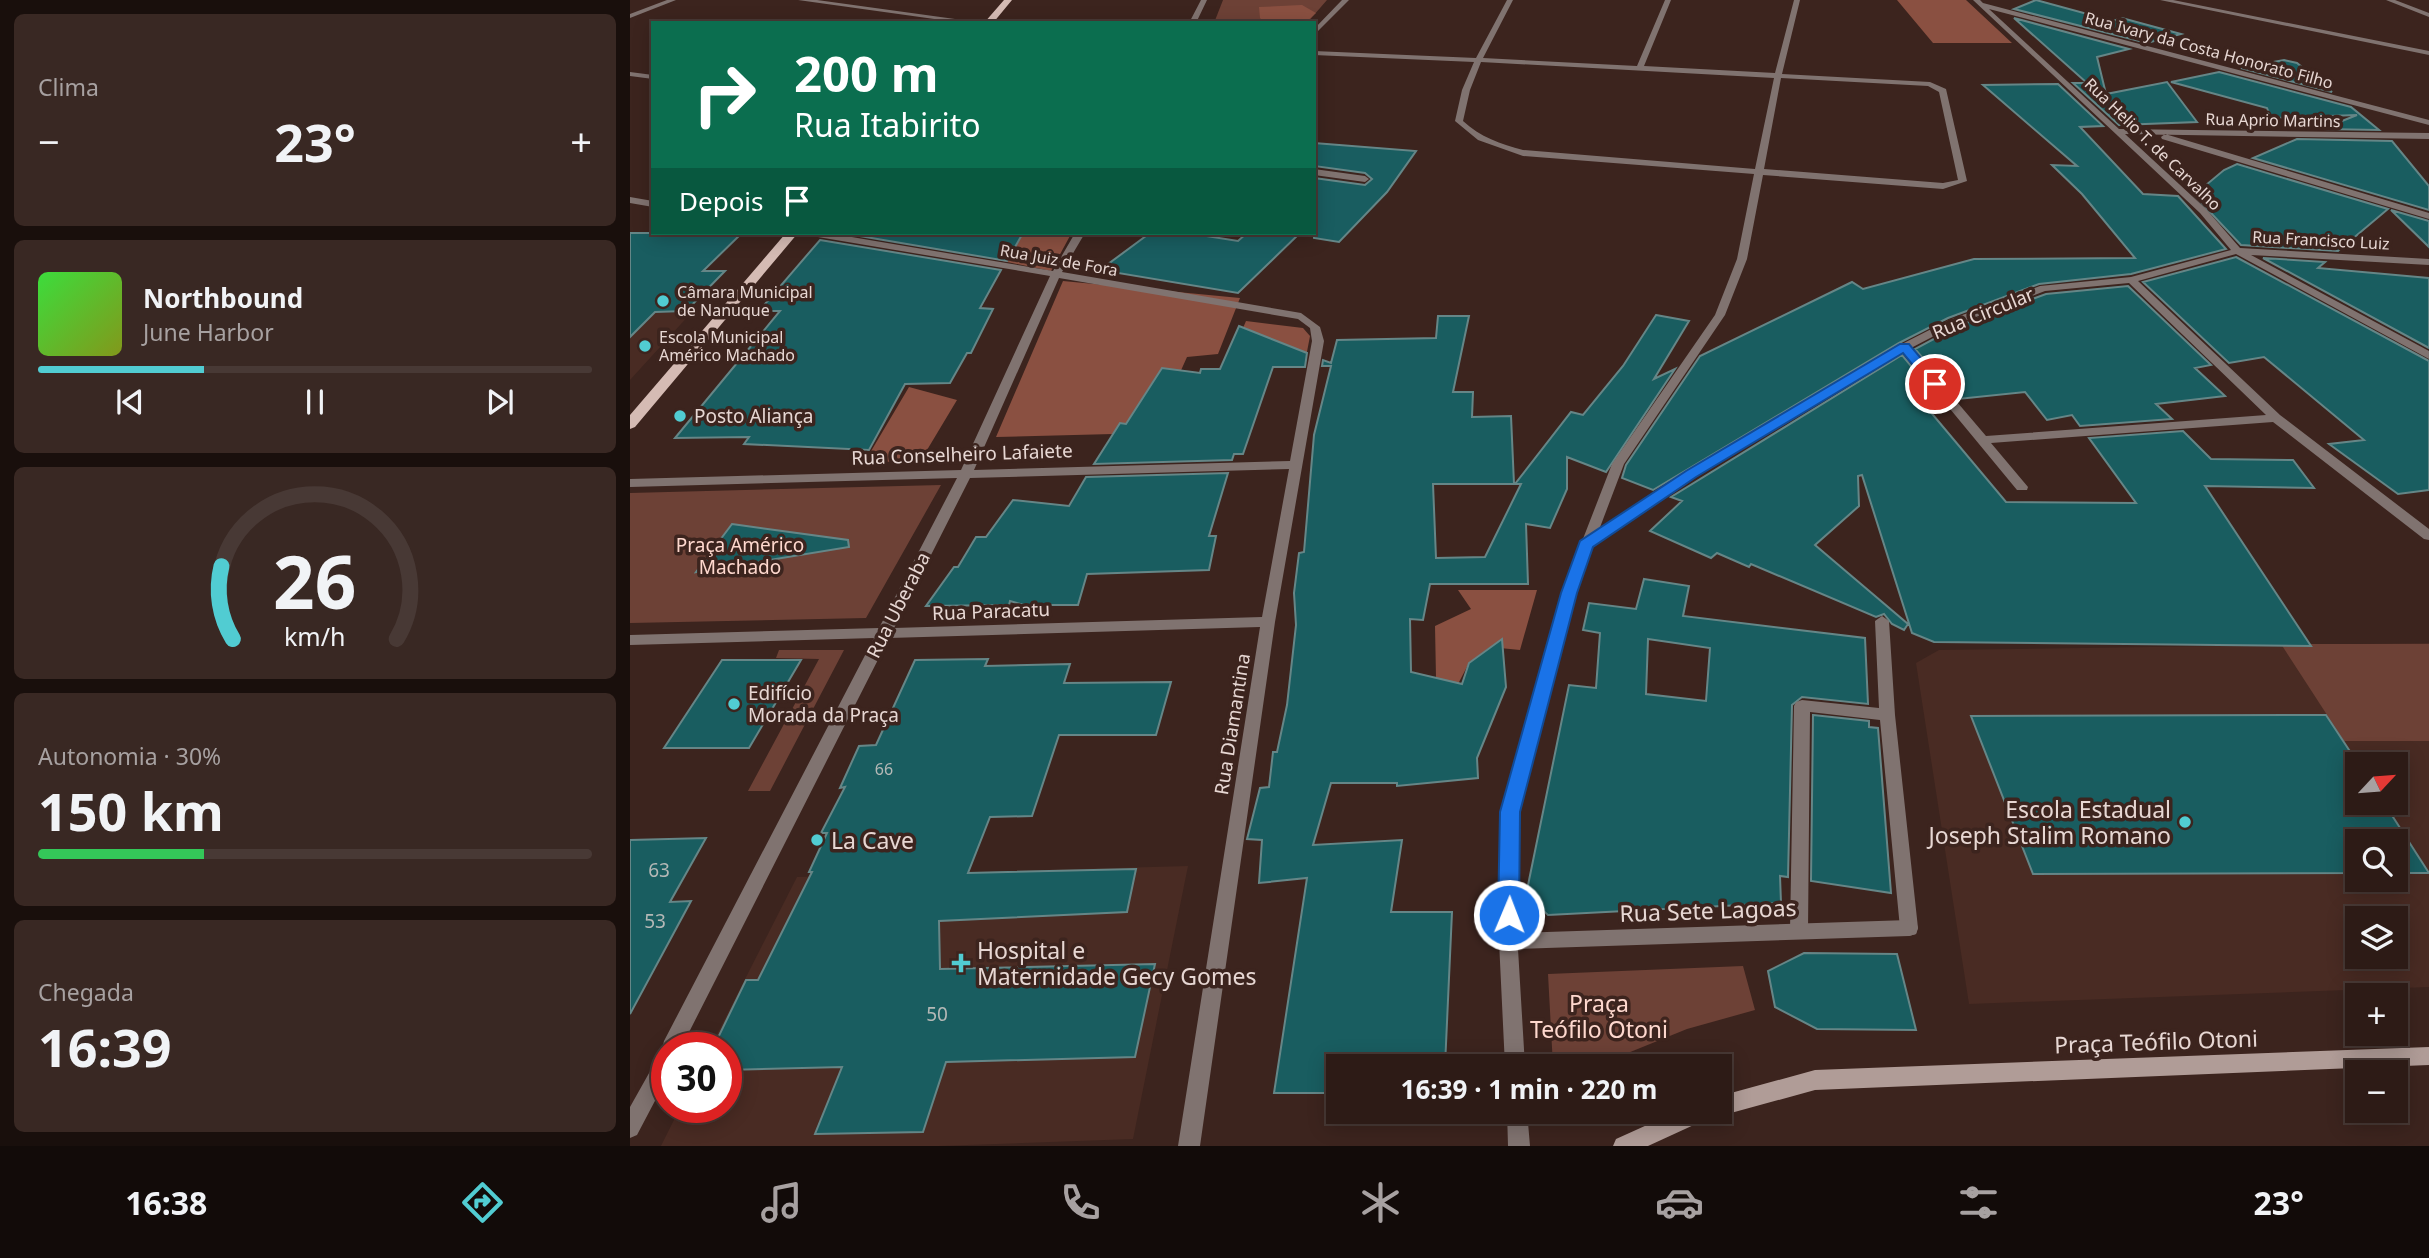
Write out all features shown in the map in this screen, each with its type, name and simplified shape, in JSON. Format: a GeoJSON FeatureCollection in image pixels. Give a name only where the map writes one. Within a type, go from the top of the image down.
{"type":"FeatureCollection","features":[{"type":"Feature","properties":{"kind":"main road"},"geometry":{"type":"LineString","coordinates":[[990,21],[1008,0]]}},
{"type":"Feature","properties":{"kind":"main road"},"geometry":{"type":"LineString","coordinates":[[630,424],[790,235]]}},
{"type":"Feature","properties":{"kind":"main road","name":"Praça Teófilo Otoni"},"geometry":{"type":"LineString","coordinates":[[1732,1103],[1815,1080],[2429,1056]]}},
{"type":"Feature","properties":{"kind":"main road"},"geometry":{"type":"LineString","coordinates":[[1624,1146],[1673,1124]]}},
{"type":"Feature","properties":{"kind":"street"},"geometry":{"type":"LineString","coordinates":[[630,16],[673,0]]}},
{"type":"Feature","properties":{"kind":"street"},"geometry":{"type":"LineString","coordinates":[[801,0],[965,21]]}},
{"type":"Feature","properties":{"kind":"street"},"geometry":{"type":"LineString","coordinates":[[1193,21],[1205,0]]}},
{"type":"Feature","properties":{"kind":"street"},"geometry":{"type":"LineString","coordinates":[[1316,31],[1346,0]]}},
{"type":"Feature","properties":{"kind":"street"},"geometry":{"type":"LineString","coordinates":[[1316,53],[1481,60],[1924,83],[1937,86],[1943,91],[1963,181],[1943,186],[1523,153],[1496,146],[1472,135],[1459,121],[1461,101],[1481,60],[1510,0]]}},
{"type":"Feature","properties":{"kind":"street"},"geometry":{"type":"LineString","coordinates":[[1640,68],[1668,0]]}},
{"type":"Feature","properties":{"kind":"street"},"geometry":{"type":"LineString","coordinates":[[1514,1054],[1508,941],[1510,812],[1569,593],[1618,464],[1720,315],[1742,259],[1778,75],[1797,0]]}},
{"type":"Feature","properties":{"kind":"street"},"geometry":{"type":"LineString","coordinates":[[2163,0],[2429,53]]}},
{"type":"Feature","properties":{"kind":"street"},"geometry":{"type":"LineString","coordinates":[[2389,0],[2429,15]]}},
{"type":"Feature","properties":{"kind":"street","name":"Rua Ivary da Costa Honorato Filho"},"geometry":{"type":"LineString","coordinates":[[1979,2],[2429,123]]}},
{"type":"Feature","properties":{"kind":"street","name":"Rua Helio T. de Carvalho"},"geometry":{"type":"LineString","coordinates":[[1979,2],[2203,211],[2237,251],[2429,356]]}},
{"type":"Feature","properties":{"kind":"street"},"geometry":{"type":"LineString","coordinates":[[630,74],[651,78]]}},
{"type":"Feature","properties":{"kind":"street","name":"Rua Aprio Martins"},"geometry":{"type":"LineString","coordinates":[[2118,131],[2429,136]]}},
{"type":"Feature","properties":{"kind":"street"},"geometry":{"type":"LineString","coordinates":[[2148,131],[2429,216]]}},
{"type":"Feature","properties":{"kind":"street"},"geometry":{"type":"LineString","coordinates":[[1316,172],[1365,179]]}},
{"type":"Feature","properties":{"kind":"street"},"geometry":{"type":"LineString","coordinates":[[630,200],[651,204]]}},
{"type":"Feature","properties":{"kind":"street","name":"Rua Juiz de Fora"},"geometry":{"type":"LineString","coordinates":[[824,235],[1301,316]]}},
{"type":"Feature","properties":{"kind":"street","name":"Rua Uberaba"},"geometry":{"type":"LineString","coordinates":[[679,1032],[966,473],[1055,276],[1079,235]]}},
{"type":"Feature","properties":{"kind":"street","name":"Rua Francisco Luiz"},"geometry":{"type":"LineString","coordinates":[[2131,280],[2237,251],[2429,262]]}},
{"type":"Feature","properties":{"kind":"street"},"geometry":{"type":"LineString","coordinates":[[2131,280],[2276,418],[2429,536]]}},
{"type":"Feature","properties":{"kind":"street","name":"Rua Circular"},"geometry":{"type":"LineString","coordinates":[[1586,545],[1691,474],[1904,347],[1953,323],[2044,288],[2131,280]]}},
{"type":"Feature","properties":{"kind":"street","name":"Rua Diamantina"},"geometry":{"type":"LineString","coordinates":[[1189,1146],[1268,622],[1318,341],[1315,327],[1301,316]]}},
{"type":"Feature","properties":{"kind":"street"},"geometry":{"type":"LineString","coordinates":[[1904,347],[2022,488]]}},
{"type":"Feature","properties":{"kind":"street"},"geometry":{"type":"LineString","coordinates":[[1982,440],[2276,418]]}},
{"type":"Feature","properties":{"kind":"street","name":"Rua Conselheiro Lafaiete"},"geometry":{"type":"LineString","coordinates":[[630,483],[1296,465]]}},
{"type":"Feature","properties":{"kind":"street"},"geometry":{"type":"LineString","coordinates":[[1799,931],[1802,706],[1887,715],[1882,621]]}},
{"type":"Feature","properties":{"kind":"street","name":"Rua Paracatu"},"geometry":{"type":"LineString","coordinates":[[630,640],[1268,622]]}},
{"type":"Feature","properties":{"kind":"street","name":"Rua Sete Lagoas"},"geometry":{"type":"LineString","coordinates":[[1508,941],[1909,928],[1887,715]]}},
{"type":"Feature","properties":{"kind":"street"},"geometry":{"type":"LineString","coordinates":[[630,1128],[651,1088]]}},
{"type":"Feature","properties":{"kind":"street"},"geometry":{"type":"LineString","coordinates":[[1518,1124],[1519,1146]]}},
{"type":"Feature","properties":{"kind":"shaded area"},"geometry":{"type":"Polygon","coordinates":[[[1897,0],[1966,0],[2012,43],[1933,43],[1897,0]]]}},
{"type":"Feature","properties":{"kind":"shaded area"},"geometry":{"type":"Polygon","coordinates":[[[1302,5],[1316,13],[1307,21],[1263,21],[1259,7],[1302,5]]]}},
{"type":"Feature","properties":{"kind":"shaded area"},"geometry":{"type":"Polygon","coordinates":[[[952,235],[1070,235],[1051,271],[930,246],[952,235]]]}},
{"type":"Feature","properties":{"kind":"shaded area"},"geometry":{"type":"Polygon","coordinates":[[[1063,281],[1240,298],[1218,354],[1187,357],[1156,426],[1120,423],[1113,434],[996,437],[1063,281]]]}},
{"type":"Feature","properties":{"kind":"shaded area","name":"Escola Municipal Américo Machado"},"geometry":{"type":"Polygon","coordinates":[[[630,313],[691,313],[630,380],[630,313]]]}},
{"type":"Feature","properties":{"kind":"shaded area"},"geometry":{"type":"Polygon","coordinates":[[[1246,321],[1303,328],[1310,336],[1306,357],[1243,328],[1246,321]]]}},
{"type":"Feature","properties":{"kind":"shaded area"},"geometry":{"type":"Polygon","coordinates":[[[909,387],[957,400],[921,460],[864,463],[909,387]]]}},
{"type":"Feature","properties":{"kind":"shaded area"},"geometry":{"type":"Polygon","coordinates":[[[1458,590],[1537,590],[1520,650],[1490,647],[1469,663],[1458,684],[1436,678],[1435,626],[1471,609],[1458,590]]]}},
{"type":"Feature","properties":{"kind":"shaded area","name":"Escola Estadual Joseph Stalim Romano"},"geometry":{"type":"Polygon","coordinates":[[[2429,643],[2429,987],[2408,988],[2408,983],[2345,983],[2345,990],[1969,1004],[1916,663],[1939,650],[2429,643]]]}},
{"type":"Feature","properties":{"kind":"shaded area","name":"Hospital e Maternidade Gecy Gomes"},"geometry":{"type":"Polygon","coordinates":[[[1188,866],[1133,1139],[939,1146],[661,1146],[672,1123],[742,1123],[742,1032],[718,1032],[797,877],[1188,866]]]}},
{"type":"Feature","properties":{"kind":"green space"},"geometry":{"type":"Polygon","coordinates":[[[1223,0],[1327,0],[1309,21],[1215,21],[1223,0]]]}},
{"type":"Feature","properties":{"kind":"green space","name":"Praça Américo Machado"},"geometry":{"type":"Polygon","coordinates":[[[941,485],[866,618],[630,623],[630,493],[941,485]]]}},
{"type":"Feature","properties":{"kind":"green space"},"geometry":{"type":"Polygon","coordinates":[[[2281,644],[2429,644],[2429,741],[2344,741],[2281,644]]]}},
{"type":"Feature","properties":{"kind":"green space"},"geometry":{"type":"Polygon","coordinates":[[[779,650],[844,650],[770,791],[748,791],[819,659],[776,658],[779,650]]]}},
{"type":"Feature","properties":{"kind":"green space","name":"Praça Teófilo Otoni"},"geometry":{"type":"Polygon","coordinates":[[[1743,966],[1755,1010],[1687,1029],[1625,1054],[1552,1054],[1548,974],[1743,966]]]}},
{"type":"Feature","properties":{"kind":"building"},"geometry":{"type":"Polygon","coordinates":[[[2036,0],[2113,21],[2122,18],[2181,34],[2147,43],[2014,9],[2036,0]]]}},
{"type":"Feature","properties":{"kind":"building"},"geometry":{"type":"Polygon","coordinates":[[[2014,18],[2129,49],[2097,57],[2106,94],[2167,82],[2197,122],[2119,125],[2073,83],[2087,83],[2014,18]]]}},
{"type":"Feature","properties":{"kind":"building"},"geometry":{"type":"Polygon","coordinates":[[[2284,60],[2297,63],[2332,92],[2241,68],[2284,60]]]}},
{"type":"Feature","properties":{"kind":"building"},"geometry":{"type":"Polygon","coordinates":[[[2219,72],[2351,107],[2379,130],[2322,129],[2357,115],[2271,118],[2267,108],[2171,82],[2219,72]]]}},
{"type":"Feature","properties":{"kind":"building"},"geometry":{"type":"Polygon","coordinates":[[[2058,84],[2103,126],[2080,127],[2143,194],[2178,196],[2226,249],[2131,274],[2039,284],[1948,318],[1899,343],[1653,490],[1622,478],[1626,465],[1700,356],[1852,282],[1863,289],[1974,259],[2135,258],[2082,194],[2052,165],[2077,166],[1983,85],[2058,84]]]}},
{"type":"Feature","properties":{"kind":"building"},"geometry":{"type":"Polygon","coordinates":[[[2297,139],[2392,141],[2429,186],[2429,210],[2253,158],[2297,139]]]}},
{"type":"Feature","properties":{"kind":"building"},"geometry":{"type":"Polygon","coordinates":[[[1316,143],[1416,151],[1387,192],[1339,242],[1314,238],[1316,178],[1365,185],[1372,179],[1365,173],[1316,166],[1316,143]]]}},
{"type":"Feature","properties":{"kind":"building"},"geometry":{"type":"Polygon","coordinates":[[[2237,164],[2388,209],[2338,251],[2241,245],[2194,195],[2224,170],[2237,164]]]}},
{"type":"Feature","properties":{"kind":"building"},"geometry":{"type":"Polygon","coordinates":[[[2391,210],[2429,221],[2429,247],[2391,210]]]}},
{"type":"Feature","properties":{"kind":"building"},"geometry":{"type":"Polygon","coordinates":[[[630,233],[740,235],[703,271],[725,271],[686,311],[655,312],[630,337],[630,233]]]}},
{"type":"Feature","properties":{"kind":"building"},"geometry":{"type":"Polygon","coordinates":[[[854,235],[1022,235],[1007,261],[854,235]]]}},
{"type":"Feature","properties":{"kind":"building"},"geometry":{"type":"Polygon","coordinates":[[[1147,235],[1200,235],[1238,241],[1245,235],[1298,235],[1238,293],[1100,270],[1147,235]]]}},
{"type":"Feature","properties":{"kind":"building"},"geometry":{"type":"Polygon","coordinates":[[[820,240],[1001,270],[980,308],[993,309],[971,353],[967,353],[950,383],[905,384],[869,450],[744,444],[749,437],[675,438],[780,311],[759,311],[820,240]]]}},
{"type":"Feature","properties":{"kind":"building"},"geometry":{"type":"Polygon","coordinates":[[[2236,257],[2429,361],[2429,490],[2398,494],[2329,444],[2364,440],[2264,357],[2229,363],[2143,282],[2236,257]]]}},
{"type":"Feature","properties":{"kind":"building"},"geometry":{"type":"Polygon","coordinates":[[[2263,258],[2325,262],[2318,268],[2429,278],[2429,348],[2263,258]]]}},
{"type":"Feature","properties":{"kind":"building"},"geometry":{"type":"Polygon","coordinates":[[[2128,286],[2211,365],[2195,368],[2225,396],[2156,404],[2172,419],[2080,426],[2072,415],[2047,420],[2025,392],[1958,399],[1915,349],[1958,326],[2046,294],[2128,286]]]}},
{"type":"Feature","properties":{"kind":"building"},"geometry":{"type":"Polygon","coordinates":[[[1656,315],[1689,321],[1654,379],[1675,369],[1606,472],[1567,457],[1567,489],[1550,528],[1526,524],[1528,584],[1430,584],[1423,620],[1410,619],[1411,672],[1462,684],[1469,663],[1502,639],[1506,687],[1477,758],[1478,778],[1397,786],[1397,783],[1331,783],[1313,845],[1402,840],[1391,912],[1452,912],[1446,1054],[1326,1054],[1326,1093],[1274,1093],[1307,878],[1259,883],[1262,840],[1247,839],[1260,788],[1269,787],[1273,752],[1277,752],[1287,705],[1296,625],[1294,593],[1299,553],[1304,552],[1314,435],[1331,366],[1322,366],[1323,360],[1331,363],[1337,340],[1436,338],[1438,316],[1469,316],[1453,392],[1473,392],[1472,417],[1511,416],[1514,484],[1433,484],[1436,558],[1485,557],[1521,484],[1515,484],[1571,412],[1583,415],[1623,366],[1656,315]]]}},
{"type":"Feature","properties":{"kind":"building"},"geometry":{"type":"Polygon","coordinates":[[[1239,326],[1307,353],[1305,367],[1273,367],[1243,454],[1234,454],[1232,460],[1094,464],[1120,423],[1126,424],[1162,368],[1200,373],[1201,369],[1220,369],[1239,326]]]}},
{"type":"Feature","properties":{"kind":"building"},"geometry":{"type":"Polygon","coordinates":[[[1902,355],[1940,401],[1923,403],[2006,502],[2136,503],[2089,438],[2183,431],[2211,459],[2293,460],[2314,488],[2205,486],[2311,646],[1934,642],[1912,633],[1862,475],[1858,476],[1859,506],[1815,545],[1908,624],[1904,630],[1892,624],[1884,614],[1876,617],[1751,564],[1749,567],[1717,553],[1711,558],[1650,531],[1682,501],[1671,497],[1902,355]]]}},
{"type":"Feature","properties":{"kind":"building"},"geometry":{"type":"Polygon","coordinates":[[[1228,473],[1209,536],[1216,536],[1209,570],[1087,574],[1078,605],[1024,605],[1010,601],[1009,605],[926,606],[954,567],[958,567],[976,537],[986,537],[1013,500],[1069,506],[1086,477],[1228,473]]]}},
{"type":"Feature","properties":{"kind":"building"},"geometry":{"type":"Polygon","coordinates":[[[732,524],[848,540],[849,547],[696,572],[732,524]]]}},
{"type":"Feature","properties":{"kind":"building"},"geometry":{"type":"Polygon","coordinates":[[[1644,579],[1689,586],[1683,616],[1865,638],[1868,704],[1802,697],[1792,705],[1788,877],[1780,876],[1781,903],[1548,915],[1526,895],[1569,685],[1596,688],[1600,633],[1583,630],[1589,603],[1636,609],[1644,579]],[[1648,639],[1646,694],[1706,701],[1710,648],[1648,639]]]}},
{"type":"Feature","properties":{"kind":"building"},"geometry":{"type":"Polygon","coordinates":[[[988,659],[985,666],[1070,664],[1064,683],[1171,682],[1156,735],[1059,735],[1032,816],[990,817],[968,873],[1136,869],[1127,912],[939,921],[940,969],[1155,964],[1135,1057],[946,1062],[923,1132],[815,1134],[842,1067],[742,1070],[742,1032],[721,1032],[746,980],[758,980],[812,872],[809,872],[827,833],[821,833],[845,787],[840,788],[859,746],[876,745],[915,660],[988,659]]]}},
{"type":"Feature","properties":{"kind":"building","name":"Edifício Morada da Praça"},"geometry":{"type":"Polygon","coordinates":[[[722,660],[801,660],[749,748],[664,748],[722,660]]]}},
{"type":"Feature","properties":{"kind":"building"},"geometry":{"type":"Polygon","coordinates":[[[1813,715],[1869,721],[1869,727],[1878,728],[1891,893],[1811,881],[1813,715]]]}},
{"type":"Feature","properties":{"kind":"building"},"geometry":{"type":"Polygon","coordinates":[[[2326,715],[2350,752],[2345,752],[2345,816],[2392,816],[2401,829],[2345,829],[2345,873],[2033,874],[1971,716],[2326,715]]]}},
{"type":"Feature","properties":{"kind":"building"},"geometry":{"type":"Polygon","coordinates":[[[706,838],[670,902],[691,901],[630,1014],[630,840],[706,838]]]}},
{"type":"Feature","properties":{"kind":"building"},"geometry":{"type":"Polygon","coordinates":[[[2408,840],[2429,873],[2408,873],[2408,840]]]}},
{"type":"Feature","properties":{"kind":"building"},"geometry":{"type":"Polygon","coordinates":[[[1804,953],[1897,954],[1916,1030],[1817,1029],[1775,1007],[1768,971],[1804,953]]]}},
{"type":"Feature","properties":{"kind":"place","name":"Câmara Municipal de Nanuque"},"geometry":{"type":"Point","coordinates":[663,301]}},
{"type":"Feature","properties":{"kind":"place","name":"Escola Municipal Américo Machado"},"geometry":{"type":"Point","coordinates":[645,346]}},
{"type":"Feature","properties":{"kind":"place","name":"Posto Aliança"},"geometry":{"type":"Point","coordinates":[680,416]}},
{"type":"Feature","properties":{"kind":"place","name":"Edifício Morada da Praça"},"geometry":{"type":"Point","coordinates":[734,704]}},
{"type":"Feature","properties":{"kind":"place","name":"Escola Estadual Joseph Stalim Romano"},"geometry":{"type":"Point","coordinates":[2185,822]}},
{"type":"Feature","properties":{"kind":"place","name":"La Cave"},"geometry":{"type":"Point","coordinates":[817,840]}},
{"type":"Feature","properties":{"kind":"place","name":"Hospital e Maternidade Gecy Gomes"},"geometry":{"type":"Point","coordinates":[961,963]}},
{"type":"Feature","properties":{"kind":"route"},"geometry":{"type":"LineString","coordinates":[[1509,915],[1510,812],[1569,593],[1586,545],[1691,474],[1904,347],[1935,384]]}}]}
